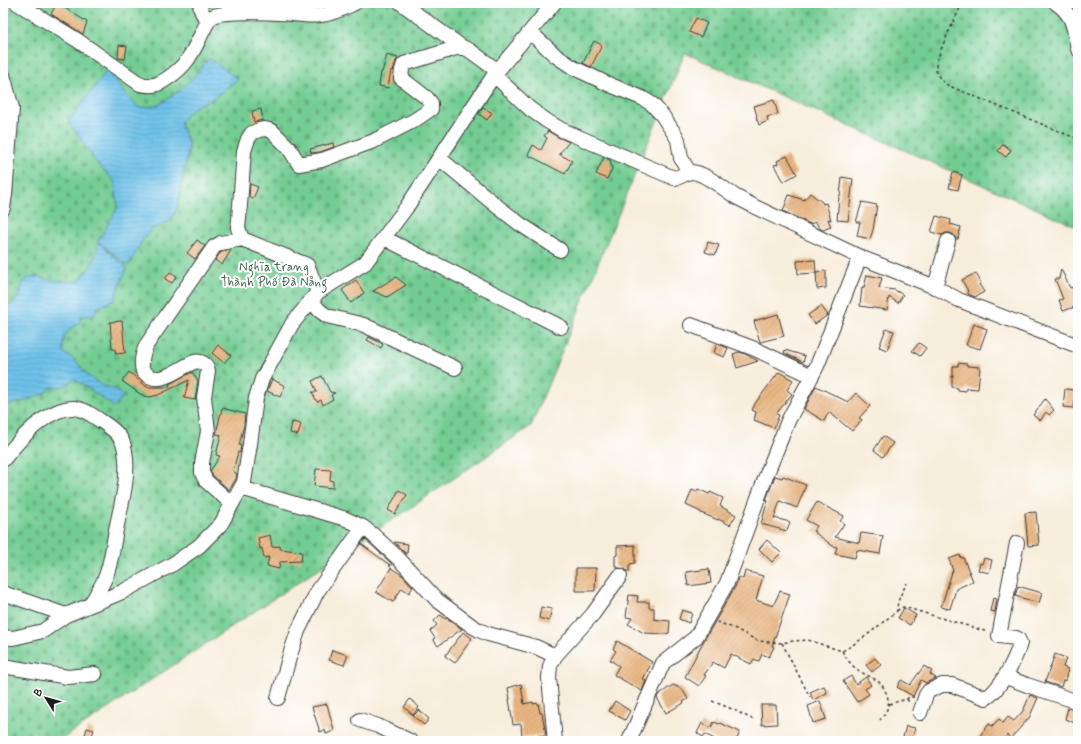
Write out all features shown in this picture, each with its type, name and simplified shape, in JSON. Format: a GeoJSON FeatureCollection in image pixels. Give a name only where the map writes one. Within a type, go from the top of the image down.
{"type":"FeatureCollection","features":[{"type":"Feature","properties":{"kind":"street"},"geometry":{"type":"LineString","coordinates":[[17,3],[77,40],[140,84],[150,86],[160,83],[175,73],[186,62],[212,16],[280,8],[321,16],[330,14],[355,3]]}},
{"type":"Feature","properties":{"kind":"street"},"geometry":{"type":"LineString","coordinates":[[200,3],[203,16],[209,20]]}},
{"type":"Feature","properties":{"kind":"street"},"geometry":{"type":"LineString","coordinates":[[401,3],[462,47],[469,50],[496,73],[530,109],[562,130],[674,178],[679,178],[689,172],[699,174],[755,207],[860,257],[935,287],[958,300],[1078,346]]}},
{"type":"Feature","properties":{"kind":"street"},"geometry":{"type":"LineString","coordinates":[[3,638],[13,638],[43,630],[66,615],[122,592],[173,564],[199,546],[221,524],[244,482],[256,398],[262,379],[292,324],[314,296],[365,263],[406,208],[496,73],[554,3]]}},
{"type":"Feature","properties":{"kind":"street"},"geometry":{"type":"LineString","coordinates":[[1056,3],[1068,12],[1072,20],[1078,49]]}},
{"type":"Feature","properties":{"kind":"street"},"geometry":{"type":"LineString","coordinates":[[530,32],[556,56],[574,68],[642,98],[652,104],[662,115],[676,136],[681,158],[689,172]]}},
{"type":"Feature","properties":{"kind":"street"},"geometry":{"type":"LineString","coordinates":[[242,239],[238,228],[244,151],[248,139],[252,133],[265,129],[272,131],[288,148],[300,164],[322,160],[374,141],[415,120],[431,109],[431,103],[427,98],[402,78],[404,64],[462,47]]}},
{"type":"Feature","properties":{"kind":"street"},"geometry":{"type":"LineString","coordinates":[[3,74],[12,108],[6,133],[4,199]]}},
{"type":"Feature","properties":{"kind":"street"},"geometry":{"type":"LineString","coordinates":[[439,158],[520,224],[560,250]]}},
{"type":"Feature","properties":{"kind":"street"},"geometry":{"type":"LineString","coordinates":[[384,238],[561,327]]}},
{"type":"Feature","properties":{"kind":"street"},"geometry":{"type":"LineString","coordinates":[[232,504],[206,481],[202,473],[202,463],[208,431],[204,397],[208,367],[204,363],[194,362],[171,374],[154,378],[150,377],[143,371],[142,360],[147,344],[214,246],[221,242],[242,239],[307,265],[314,296],[319,310],[327,316],[364,325],[455,368]]}},
{"type":"Feature","properties":{"kind":"street"},"geometry":{"type":"LineString","coordinates":[[935,287],[948,241]]}},
{"type":"Feature","properties":{"kind":"street"},"geometry":{"type":"LineString","coordinates":[[629,741],[663,662],[696,637],[727,583],[766,476],[788,421],[817,366],[860,257]]}},
{"type":"Feature","properties":{"kind":"street"},"geometry":{"type":"LineString","coordinates":[[691,325],[755,349],[812,376]]}},
{"type":"Feature","properties":{"kind":"street"},"geometry":{"type":"LineString","coordinates":[[3,460],[27,433],[46,417],[60,410],[74,408],[86,411],[115,431],[122,440],[127,464],[125,483],[112,551],[107,573],[90,605]]}},
{"type":"Feature","properties":{"kind":"street"},"geometry":{"type":"LineString","coordinates":[[241,488],[346,519],[363,527],[398,558],[437,600],[472,626],[488,634],[536,646],[555,656]]}},
{"type":"Feature","properties":{"kind":"street"},"geometry":{"type":"LineString","coordinates":[[278,698],[298,631],[317,592],[363,527]]}},
{"type":"Feature","properties":{"kind":"street"},"geometry":{"type":"LineString","coordinates":[[920,713],[926,695],[932,689],[942,685],[952,685],[986,698],[1006,677],[1020,643],[1016,638],[999,636],[1017,543]]}},
{"type":"Feature","properties":{"kind":"street"},"geometry":{"type":"LineString","coordinates":[[555,741],[549,678],[550,666],[555,656],[593,614],[620,576]]}},
{"type":"Feature","properties":{"kind":"street"},"geometry":{"type":"LineString","coordinates":[[3,593],[66,615]]}},
{"type":"Feature","properties":{"kind":"street"},"geometry":{"type":"LineString","coordinates":[[3,666],[68,677],[95,674]]}},
{"type":"Feature","properties":{"kind":"street"},"geometry":{"type":"LineString","coordinates":[[1006,677],[1078,702]]}},
{"type":"Feature","properties":{"kind":"street"},"geometry":{"type":"LineString","coordinates":[[360,720],[378,726],[410,741]]}},
{"type":"Feature","properties":{"kind":"path"},"geometry":{"type":"LineString","coordinates":[[962,3],[939,55],[936,69],[939,78],[947,85],[1078,139]]}},
{"type":"Feature","properties":{"kind":"path"},"geometry":{"type":"LineString","coordinates":[[897,611],[897,604],[907,582]]}},
{"type":"Feature","properties":{"kind":"path"},"geometry":{"type":"LineString","coordinates":[[842,651],[871,632],[900,608],[904,607],[999,636]]}},
{"type":"Feature","properties":{"kind":"path"},"geometry":{"type":"LineString","coordinates":[[706,619],[736,629],[758,641],[782,643],[808,640],[842,651],[853,666],[861,673],[880,683],[886,691],[889,704],[880,720]]}},
{"type":"Feature","properties":{"kind":"path"},"geometry":{"type":"LineString","coordinates":[[782,643],[810,697]]}},
{"type":"Feature","properties":{"kind":"path"},"geometry":{"type":"LineString","coordinates":[[889,704],[907,699],[909,697],[916,697]]}},
{"type":"Feature","properties":{"kind":"path"},"geometry":{"type":"LineString","coordinates":[[712,702],[732,709],[754,720]]}},
{"type":"Feature","properties":{"kind":"green space","name":"Nghĩa trang Thành Phố Đà Nẵng"},"geometry":{"type":"Polygon","coordinates":[[[3,3],[1078,3],[1078,224],[1075,226],[685,53],[531,426],[397,517],[59,741],[3,741],[3,3]]]}},
{"type":"Feature","properties":{"kind":"water"},"geometry":{"type":"Polygon","coordinates":[[[209,58],[238,79],[212,99],[193,108],[180,122],[189,146],[177,209],[170,221],[151,229],[128,266],[98,241],[118,207],[114,181],[96,162],[68,122],[107,70],[129,98],[140,108],[159,105],[180,90],[209,58]]]}},
{"type":"Feature","properties":{"kind":"water"},"geometry":{"type":"Polygon","coordinates":[[[98,242],[127,268],[115,300],[97,308],[94,316],[81,316],[80,322],[71,328],[66,334],[63,352],[76,361],[87,375],[103,386],[114,389],[123,396],[114,407],[74,379],[63,386],[50,387],[45,393],[3,408],[3,301],[12,305],[20,294],[22,284],[26,279],[35,276],[50,280],[79,281],[90,267],[97,253],[98,242]]]}},
{"type":"Feature","properties":{"kind":"building"},"geometry":{"type":"Polygon","coordinates":[[[57,3],[87,22],[83,34],[51,14],[57,3]]]}},
{"type":"Feature","properties":{"kind":"building"},"geometry":{"type":"Polygon","coordinates":[[[696,18],[707,23],[701,37],[689,32],[696,18]]]}},
{"type":"Feature","properties":{"kind":"building"},"geometry":{"type":"Polygon","coordinates":[[[594,41],[602,45],[591,67],[583,63],[594,41]]]}},
{"type":"Feature","properties":{"kind":"building"},"geometry":{"type":"Polygon","coordinates":[[[119,45],[127,46],[125,59],[118,58],[119,45]]]}},
{"type":"Feature","properties":{"kind":"building"},"geometry":{"type":"Polygon","coordinates":[[[387,55],[398,58],[393,71],[391,70],[388,88],[379,86],[381,72],[387,55]]]}},
{"type":"Feature","properties":{"kind":"building"},"geometry":{"type":"Polygon","coordinates":[[[774,100],[778,114],[767,117],[768,121],[759,125],[754,106],[774,100]]]}},
{"type":"Feature","properties":{"kind":"building"},"geometry":{"type":"Polygon","coordinates":[[[483,107],[492,113],[487,120],[479,114],[483,107]]]}},
{"type":"Feature","properties":{"kind":"building"},"geometry":{"type":"Polygon","coordinates":[[[261,109],[263,120],[254,122],[252,111],[261,109]]]}},
{"type":"Feature","properties":{"kind":"building"},"geometry":{"type":"Polygon","coordinates":[[[548,131],[569,142],[559,154],[572,161],[565,174],[528,155],[533,145],[541,150],[547,138],[544,136],[548,131]]]}},
{"type":"Feature","properties":{"kind":"building"},"geometry":{"type":"Polygon","coordinates":[[[333,143],[334,147],[320,152],[311,153],[310,149],[333,143]]]}},
{"type":"Feature","properties":{"kind":"building"},"geometry":{"type":"Polygon","coordinates":[[[1003,144],[1011,150],[1006,157],[998,151],[1003,144]]]}},
{"type":"Feature","properties":{"kind":"building"},"geometry":{"type":"Polygon","coordinates":[[[787,156],[797,174],[783,182],[774,165],[778,164],[777,161],[787,156]]]}},
{"type":"Feature","properties":{"kind":"building"},"geometry":{"type":"Polygon","coordinates":[[[604,157],[610,160],[612,169],[607,179],[596,174],[604,157]]]}},
{"type":"Feature","properties":{"kind":"building"},"geometry":{"type":"Polygon","coordinates":[[[953,172],[962,175],[958,190],[949,188],[953,172]]]}},
{"type":"Feature","properties":{"kind":"building"},"geometry":{"type":"Polygon","coordinates":[[[842,177],[853,179],[848,221],[837,220],[842,177]]]}},
{"type":"Feature","properties":{"kind":"building"},"geometry":{"type":"Polygon","coordinates":[[[250,184],[258,187],[253,199],[249,197],[250,184]]]}},
{"type":"Feature","properties":{"kind":"building"},"geometry":{"type":"Polygon","coordinates":[[[810,193],[823,204],[826,203],[831,220],[828,219],[831,227],[823,230],[819,228],[816,222],[810,224],[783,211],[789,195],[804,200],[810,193]]]}},
{"type":"Feature","properties":{"kind":"building"},"geometry":{"type":"Polygon","coordinates":[[[862,202],[877,205],[870,239],[857,236],[860,222],[856,222],[862,202]]]}},
{"type":"Feature","properties":{"kind":"building"},"geometry":{"type":"Polygon","coordinates":[[[936,216],[951,220],[950,224],[961,227],[958,239],[950,233],[942,235],[931,232],[936,216]]]}},
{"type":"Feature","properties":{"kind":"building"},"geometry":{"type":"Polygon","coordinates":[[[197,240],[205,246],[195,259],[187,253],[197,240]]]}},
{"type":"Feature","properties":{"kind":"building"},"geometry":{"type":"Polygon","coordinates":[[[708,242],[719,245],[715,255],[705,252],[708,242]]]}},
{"type":"Feature","properties":{"kind":"building"},"geometry":{"type":"Polygon","coordinates":[[[231,250],[222,265],[215,260],[220,253],[231,250]]]}},
{"type":"Feature","properties":{"kind":"building"},"geometry":{"type":"Polygon","coordinates":[[[815,260],[816,273],[798,274],[797,261],[815,260]]]}},
{"type":"Feature","properties":{"kind":"building"},"geometry":{"type":"Polygon","coordinates":[[[1061,269],[1070,288],[1072,287],[1073,289],[1078,287],[1078,306],[1063,311],[1059,300],[1063,299],[1055,279],[1059,279],[1061,269]]]}},
{"type":"Feature","properties":{"kind":"building"},"geometry":{"type":"Polygon","coordinates":[[[826,271],[826,288],[817,289],[816,272],[826,271]]]}},
{"type":"Feature","properties":{"kind":"building"},"geometry":{"type":"Polygon","coordinates":[[[170,272],[177,276],[172,283],[165,279],[170,272]]]}},
{"type":"Feature","properties":{"kind":"building"},"geometry":{"type":"Polygon","coordinates":[[[976,273],[981,283],[979,284],[984,292],[975,297],[968,294],[962,280],[976,273]]]}},
{"type":"Feature","properties":{"kind":"building"},"geometry":{"type":"Polygon","coordinates":[[[867,275],[882,278],[879,288],[895,290],[903,295],[898,303],[889,297],[887,310],[860,306],[862,287],[864,287],[867,275]]]}},
{"type":"Feature","properties":{"kind":"building"},"geometry":{"type":"Polygon","coordinates":[[[396,277],[406,285],[387,297],[373,291],[396,277]]]}},
{"type":"Feature","properties":{"kind":"building"},"geometry":{"type":"Polygon","coordinates":[[[356,280],[364,293],[351,303],[342,290],[356,280]]]}},
{"type":"Feature","properties":{"kind":"building"},"geometry":{"type":"Polygon","coordinates":[[[821,306],[828,315],[815,324],[808,315],[821,306]]]}},
{"type":"Feature","properties":{"kind":"building"},"geometry":{"type":"Polygon","coordinates":[[[778,314],[784,336],[760,342],[754,321],[778,314]]]}},
{"type":"Feature","properties":{"kind":"building"},"geometry":{"type":"Polygon","coordinates":[[[122,321],[125,353],[116,354],[115,349],[112,349],[110,322],[122,321]]]}},
{"type":"Feature","properties":{"kind":"building"},"geometry":{"type":"Polygon","coordinates":[[[974,324],[987,329],[980,349],[966,345],[974,324]]]}},
{"type":"Feature","properties":{"kind":"building"},"geometry":{"type":"Polygon","coordinates":[[[886,329],[894,331],[887,350],[879,347],[886,329]]]}},
{"type":"Feature","properties":{"kind":"building"},"geometry":{"type":"Polygon","coordinates":[[[369,337],[383,344],[381,348],[367,340],[369,337]]]}},
{"type":"Feature","properties":{"kind":"building"},"geometry":{"type":"Polygon","coordinates":[[[919,343],[926,348],[920,356],[912,351],[919,343]]]}},
{"type":"Feature","properties":{"kind":"building"},"geometry":{"type":"Polygon","coordinates":[[[717,344],[728,348],[724,357],[714,353],[717,344]]]}},
{"type":"Feature","properties":{"kind":"building"},"geometry":{"type":"Polygon","coordinates":[[[218,345],[231,355],[224,363],[212,353],[218,345]]]}},
{"type":"Feature","properties":{"kind":"building"},"geometry":{"type":"Polygon","coordinates":[[[785,350],[805,356],[803,362],[784,353],[785,350]]]}},
{"type":"Feature","properties":{"kind":"building"},"geometry":{"type":"Polygon","coordinates":[[[739,352],[758,361],[737,368],[733,354],[739,352]]]}},
{"type":"Feature","properties":{"kind":"building"},"geometry":{"type":"Polygon","coordinates":[[[958,363],[967,364],[967,366],[980,367],[978,389],[966,388],[966,391],[958,390],[958,388],[952,387],[953,366],[958,366],[958,363]]]}},
{"type":"Feature","properties":{"kind":"building"},"geometry":{"type":"Polygon","coordinates":[[[129,372],[147,387],[170,387],[169,384],[192,372],[198,381],[195,400],[184,398],[189,380],[158,395],[150,397],[144,396],[122,381],[129,372]]]}},
{"type":"Feature","properties":{"kind":"building"},"geometry":{"type":"Polygon","coordinates":[[[779,372],[793,380],[787,390],[792,394],[776,414],[779,415],[774,428],[754,420],[756,412],[752,410],[756,402],[779,372]]]}},
{"type":"Feature","properties":{"kind":"building"},"geometry":{"type":"Polygon","coordinates":[[[322,376],[330,392],[335,393],[331,395],[333,399],[323,405],[321,400],[317,402],[312,392],[317,392],[312,381],[322,376]]]}},
{"type":"Feature","properties":{"kind":"building"},"geometry":{"type":"Polygon","coordinates":[[[272,379],[285,386],[280,397],[267,391],[272,379]]]}},
{"type":"Feature","properties":{"kind":"building"},"geometry":{"type":"Polygon","coordinates":[[[816,386],[848,402],[856,393],[870,406],[859,418],[862,420],[852,431],[829,412],[824,421],[804,409],[816,386]]]}},
{"type":"Feature","properties":{"kind":"building"},"geometry":{"type":"Polygon","coordinates":[[[1065,389],[1077,390],[1074,408],[1063,407],[1065,389]]]}},
{"type":"Feature","properties":{"kind":"building"},"geometry":{"type":"Polygon","coordinates":[[[1045,399],[1054,410],[1049,415],[1046,412],[1040,421],[1033,415],[1045,399]]]}},
{"type":"Feature","properties":{"kind":"building"},"geometry":{"type":"Polygon","coordinates":[[[222,408],[245,414],[239,445],[241,445],[240,453],[238,452],[233,471],[237,474],[236,479],[229,490],[213,476],[210,471],[220,456],[216,455],[221,435],[216,434],[222,408]]]}},
{"type":"Feature","properties":{"kind":"building"},"geometry":{"type":"Polygon","coordinates":[[[292,422],[301,424],[298,435],[290,433],[292,422]]]}},
{"type":"Feature","properties":{"kind":"building"},"geometry":{"type":"Polygon","coordinates":[[[883,436],[893,443],[883,457],[874,450],[883,436]]]}},
{"type":"Feature","properties":{"kind":"building"},"geometry":{"type":"Polygon","coordinates":[[[316,469],[331,470],[330,480],[333,481],[333,488],[314,486],[316,469]]]}},
{"type":"Feature","properties":{"kind":"building"},"geometry":{"type":"Polygon","coordinates":[[[775,476],[782,478],[783,476],[806,485],[797,508],[780,501],[774,518],[790,522],[787,531],[761,524],[768,500],[766,500],[775,476]]]}},
{"type":"Feature","properties":{"kind":"building"},"geometry":{"type":"Polygon","coordinates":[[[698,489],[709,494],[710,492],[723,498],[720,506],[736,515],[730,525],[686,505],[692,490],[697,492],[698,489]]]}},
{"type":"Feature","properties":{"kind":"building"},"geometry":{"type":"Polygon","coordinates":[[[399,490],[407,495],[395,514],[388,510],[399,490]]]}},
{"type":"Feature","properties":{"kind":"building"},"geometry":{"type":"Polygon","coordinates":[[[817,502],[844,516],[840,521],[844,524],[835,537],[859,543],[861,533],[883,536],[880,554],[857,550],[855,558],[835,554],[837,547],[833,546],[814,532],[816,532],[813,531],[817,526],[806,520],[817,502]]]}},
{"type":"Feature","properties":{"kind":"building"},"geometry":{"type":"Polygon","coordinates":[[[1036,512],[1039,545],[1028,546],[1025,513],[1036,512]]]}},
{"type":"Feature","properties":{"kind":"building"},"geometry":{"type":"Polygon","coordinates":[[[270,535],[272,547],[280,546],[280,549],[302,552],[301,561],[280,562],[279,569],[267,566],[269,557],[264,558],[262,548],[260,549],[258,538],[270,535]]]}},
{"type":"Feature","properties":{"kind":"building"},"geometry":{"type":"Polygon","coordinates":[[[365,539],[392,564],[390,567],[390,565],[361,544],[365,539]]]}},
{"type":"Feature","properties":{"kind":"building"},"geometry":{"type":"Polygon","coordinates":[[[767,540],[781,553],[772,562],[759,549],[767,540]]]}},
{"type":"Feature","properties":{"kind":"building"},"geometry":{"type":"Polygon","coordinates":[[[394,542],[408,544],[407,553],[405,553],[394,542]]]}},
{"type":"Feature","properties":{"kind":"building"},"geometry":{"type":"Polygon","coordinates":[[[635,545],[635,563],[629,565],[629,573],[625,569],[617,568],[617,566],[615,566],[615,556],[617,555],[617,546],[635,545]]]}},
{"type":"Feature","properties":{"kind":"building"},"geometry":{"type":"Polygon","coordinates":[[[960,555],[961,558],[963,557],[973,581],[956,589],[950,609],[941,607],[953,571],[949,559],[960,555]]]}},
{"type":"Feature","properties":{"kind":"building"},"geometry":{"type":"Polygon","coordinates":[[[984,558],[992,560],[989,573],[978,570],[980,563],[982,564],[984,558]]]}},
{"type":"Feature","properties":{"kind":"building"},"geometry":{"type":"Polygon","coordinates":[[[391,568],[402,575],[413,587],[409,593],[402,588],[393,602],[376,592],[391,568]]]}},
{"type":"Feature","properties":{"kind":"building"},"geometry":{"type":"Polygon","coordinates":[[[576,568],[596,568],[595,591],[576,591],[576,568]]]}},
{"type":"Feature","properties":{"kind":"building"},"geometry":{"type":"Polygon","coordinates":[[[709,569],[711,583],[688,586],[686,572],[709,569]]]}},
{"type":"Feature","properties":{"kind":"building"},"geometry":{"type":"Polygon","coordinates":[[[745,571],[763,576],[756,600],[773,606],[780,591],[790,594],[772,646],[774,647],[769,657],[762,654],[759,661],[754,659],[751,664],[731,654],[724,668],[713,662],[704,675],[706,676],[699,686],[685,677],[735,587],[739,577],[743,579],[745,571]]]}},
{"type":"Feature","properties":{"kind":"building"},"geometry":{"type":"Polygon","coordinates":[[[1018,586],[1042,593],[1039,603],[1015,596],[1018,586]]]}},
{"type":"Feature","properties":{"kind":"building"},"geometry":{"type":"Polygon","coordinates":[[[629,595],[638,596],[637,602],[649,602],[649,608],[654,608],[654,619],[670,621],[669,633],[644,633],[628,624],[632,618],[626,617],[629,595]]]}},
{"type":"Feature","properties":{"kind":"building"},"geometry":{"type":"Polygon","coordinates":[[[993,598],[997,599],[995,612],[990,611],[993,598]]]}},
{"type":"Feature","properties":{"kind":"building"},"geometry":{"type":"Polygon","coordinates":[[[541,607],[552,609],[549,621],[539,618],[541,607]]]}},
{"type":"Feature","properties":{"kind":"building"},"geometry":{"type":"Polygon","coordinates":[[[904,608],[916,615],[910,625],[898,618],[904,608]]]}},
{"type":"Feature","properties":{"kind":"building"},"geometry":{"type":"Polygon","coordinates":[[[682,610],[692,613],[689,623],[679,619],[682,610]]]}},
{"type":"Feature","properties":{"kind":"building"},"geometry":{"type":"Polygon","coordinates":[[[440,615],[446,619],[447,618],[462,629],[438,646],[430,631],[437,625],[434,621],[440,615]]]}},
{"type":"Feature","properties":{"kind":"building"},"geometry":{"type":"Polygon","coordinates":[[[463,632],[472,638],[455,663],[445,656],[463,632]]]}},
{"type":"Feature","properties":{"kind":"building"},"geometry":{"type":"Polygon","coordinates":[[[617,641],[652,662],[643,679],[646,681],[642,691],[614,675],[619,666],[610,660],[616,651],[613,649],[617,641]]]}},
{"type":"Feature","properties":{"kind":"building"},"geometry":{"type":"Polygon","coordinates":[[[332,650],[348,655],[344,665],[329,660],[332,650]]]}},
{"type":"Feature","properties":{"kind":"building"},"geometry":{"type":"Polygon","coordinates":[[[1055,654],[1066,658],[1063,667],[1068,669],[1065,681],[1063,680],[1061,687],[1045,682],[1055,654]]]}},
{"type":"Feature","properties":{"kind":"building"},"geometry":{"type":"Polygon","coordinates":[[[875,658],[881,665],[872,672],[866,665],[875,658]]]}},
{"type":"Feature","properties":{"kind":"building"},"geometry":{"type":"Polygon","coordinates":[[[924,666],[932,671],[930,674],[936,678],[926,683],[921,680],[913,696],[897,687],[901,680],[910,685],[924,666]]]}},
{"type":"Feature","properties":{"kind":"building"},"geometry":{"type":"Polygon","coordinates":[[[851,676],[856,684],[866,677],[871,685],[865,689],[869,694],[857,702],[843,681],[851,676]]]}},
{"type":"Feature","properties":{"kind":"building"},"geometry":{"type":"Polygon","coordinates":[[[521,684],[524,704],[533,702],[533,704],[538,703],[540,713],[542,713],[546,735],[522,737],[521,724],[513,725],[508,688],[521,684]]]}},
{"type":"Feature","properties":{"kind":"building"},"geometry":{"type":"Polygon","coordinates":[[[673,685],[682,689],[688,699],[683,702],[684,703],[666,713],[657,698],[658,695],[673,685]]]}},
{"type":"Feature","properties":{"kind":"building"},"geometry":{"type":"Polygon","coordinates":[[[824,686],[827,693],[813,700],[810,692],[824,686]]]}},
{"type":"Feature","properties":{"kind":"building"},"geometry":{"type":"Polygon","coordinates":[[[1030,695],[1038,698],[1029,718],[1010,739],[1007,735],[1002,741],[976,741],[989,724],[992,726],[999,719],[1003,723],[1008,717],[1014,721],[1023,711],[1030,695]]]}},
{"type":"Feature","properties":{"kind":"building"},"geometry":{"type":"Polygon","coordinates":[[[410,699],[419,707],[413,715],[404,707],[410,699]]]}},
{"type":"Feature","properties":{"kind":"building"},"geometry":{"type":"Polygon","coordinates":[[[615,701],[630,711],[625,720],[609,711],[615,701]]]}},
{"type":"Feature","properties":{"kind":"building"},"geometry":{"type":"Polygon","coordinates":[[[820,701],[826,719],[813,723],[808,706],[820,701]]]}},
{"type":"Feature","properties":{"kind":"building"},"geometry":{"type":"Polygon","coordinates":[[[327,704],[334,731],[326,734],[325,730],[320,732],[312,707],[327,704]]]}},
{"type":"Feature","properties":{"kind":"building"},"geometry":{"type":"Polygon","coordinates":[[[761,705],[776,705],[777,724],[762,725],[761,705]]]}},
{"type":"Feature","properties":{"kind":"building"},"geometry":{"type":"Polygon","coordinates":[[[1068,708],[1078,710],[1075,723],[1065,719],[1068,708]]]}},
{"type":"Feature","properties":{"kind":"building"},"geometry":{"type":"Polygon","coordinates":[[[419,710],[429,719],[424,725],[413,716],[419,710]]]}},
{"type":"Feature","properties":{"kind":"building"},"geometry":{"type":"Polygon","coordinates":[[[714,722],[720,723],[740,732],[736,741],[718,741],[705,734],[703,737],[697,733],[702,723],[711,728],[714,722]]]}},
{"type":"Feature","properties":{"kind":"building"},"geometry":{"type":"Polygon","coordinates":[[[906,726],[915,728],[912,741],[902,741],[906,726]]]}},
{"type":"Feature","properties":{"kind":"building"},"geometry":{"type":"Polygon","coordinates":[[[87,728],[94,730],[90,741],[83,741],[87,728]]]}}]}
